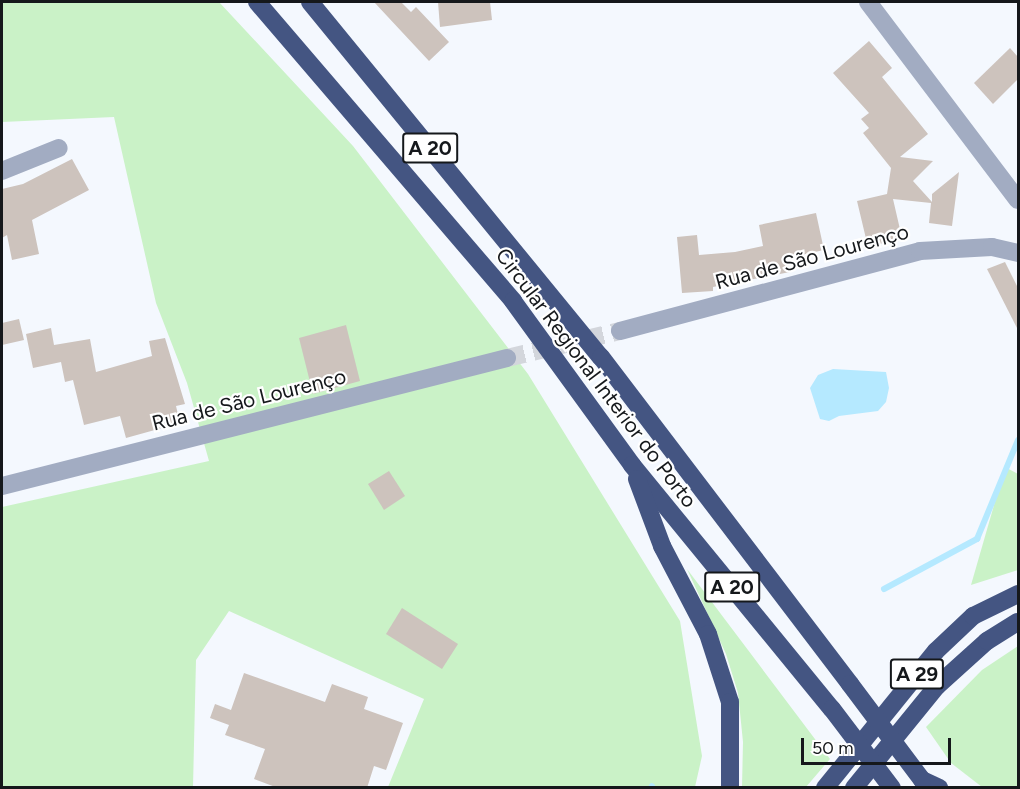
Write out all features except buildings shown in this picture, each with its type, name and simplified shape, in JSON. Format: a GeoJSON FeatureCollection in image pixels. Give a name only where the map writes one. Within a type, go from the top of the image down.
{"type":"FeatureCollection","features":[{"type":"Feature","properties":{"kind":"highway","name":"Circular Regional Interior do Porto"},"geometry":{"type":"LineString","coordinates":[[257,2],[513,301],[632,465],[832,709],[892,788]]}},
{"type":"Feature","properties":{"kind":"highway","name":"Circular Regional Interior do Porto"},"geometry":{"type":"LineString","coordinates":[[310,2],[601,357],[924,784]]}},
{"type":"Feature","properties":{"kind":"highway"},"geometry":{"type":"LineString","coordinates":[[632,465],[662,546],[708,634],[729,702],[730,788]]}},
{"type":"Feature","properties":{"kind":"highway","name":"A 29"},"geometry":{"type":"LineString","coordinates":[[825,788],[936,651],[973,616],[1018,594]]}},
{"type":"Feature","properties":{"kind":"highway","name":"A 29"},"geometry":{"type":"LineString","coordinates":[[854,788],[937,686],[987,641],[1018,622]]}},
{"type":"Feature","properties":{"kind":"highway"},"geometry":{"type":"LineString","coordinates":[[924,784],[939,788]]}},
{"type":"Feature","properties":{"kind":"street"},"geometry":{"type":"LineString","coordinates":[[868,2],[1018,200]]}},
{"type":"Feature","properties":{"kind":"street"},"geometry":{"type":"LineString","coordinates":[[2,171],[59,148]]}},
{"type":"Feature","properties":{"kind":"street","name":"Rua de São Lourenço"},"geometry":{"type":"LineString","coordinates":[[620,331],[920,251],[992,248],[1018,253]]}},
{"type":"Feature","properties":{"kind":"street","name":"Rua de São Lourenço"},"geometry":{"type":"LineString","coordinates":[[2,486],[507,358]]}},
{"type":"Feature","properties":{"kind":"green space"},"geometry":{"type":"Polygon","coordinates":[[[2,2],[219,2],[353,146],[528,374],[680,621],[702,756],[695,787],[388,787],[424,699],[229,611],[196,660],[193,787],[2,788],[2,507],[209,461],[187,383],[156,303],[114,117],[2,122],[2,2]]]}},
{"type":"Feature","properties":{"kind":"green space"},"geometry":{"type":"Polygon","coordinates":[[[1005,467],[1018,474],[1018,570],[971,585],[1005,467]]]}},
{"type":"Feature","properties":{"kind":"green space"},"geometry":{"type":"Polygon","coordinates":[[[687,569],[830,759],[806,787],[742,787],[743,742],[738,693],[726,654],[687,569]]]}},
{"type":"Feature","properties":{"kind":"green space"},"geometry":{"type":"Polygon","coordinates":[[[1018,646],[1018,787],[982,787],[951,763],[926,727],[982,670],[1018,646]]]}},
{"type":"Feature","properties":{"kind":"water"},"geometry":{"type":"Polygon","coordinates":[[[833,369],[886,372],[889,388],[886,402],[878,411],[839,416],[829,421],[820,419],[810,388],[818,375],[833,369]]]}},
{"type":"Feature","properties":{"kind":"waterway"},"geometry":{"type":"LineString","coordinates":[[884,589],[977,539],[1018,440]]}},
{"type":"Feature","properties":{"kind":"tunnel"},"geometry":{"type":"LineString","coordinates":[[507,358],[620,331]]}}]}
